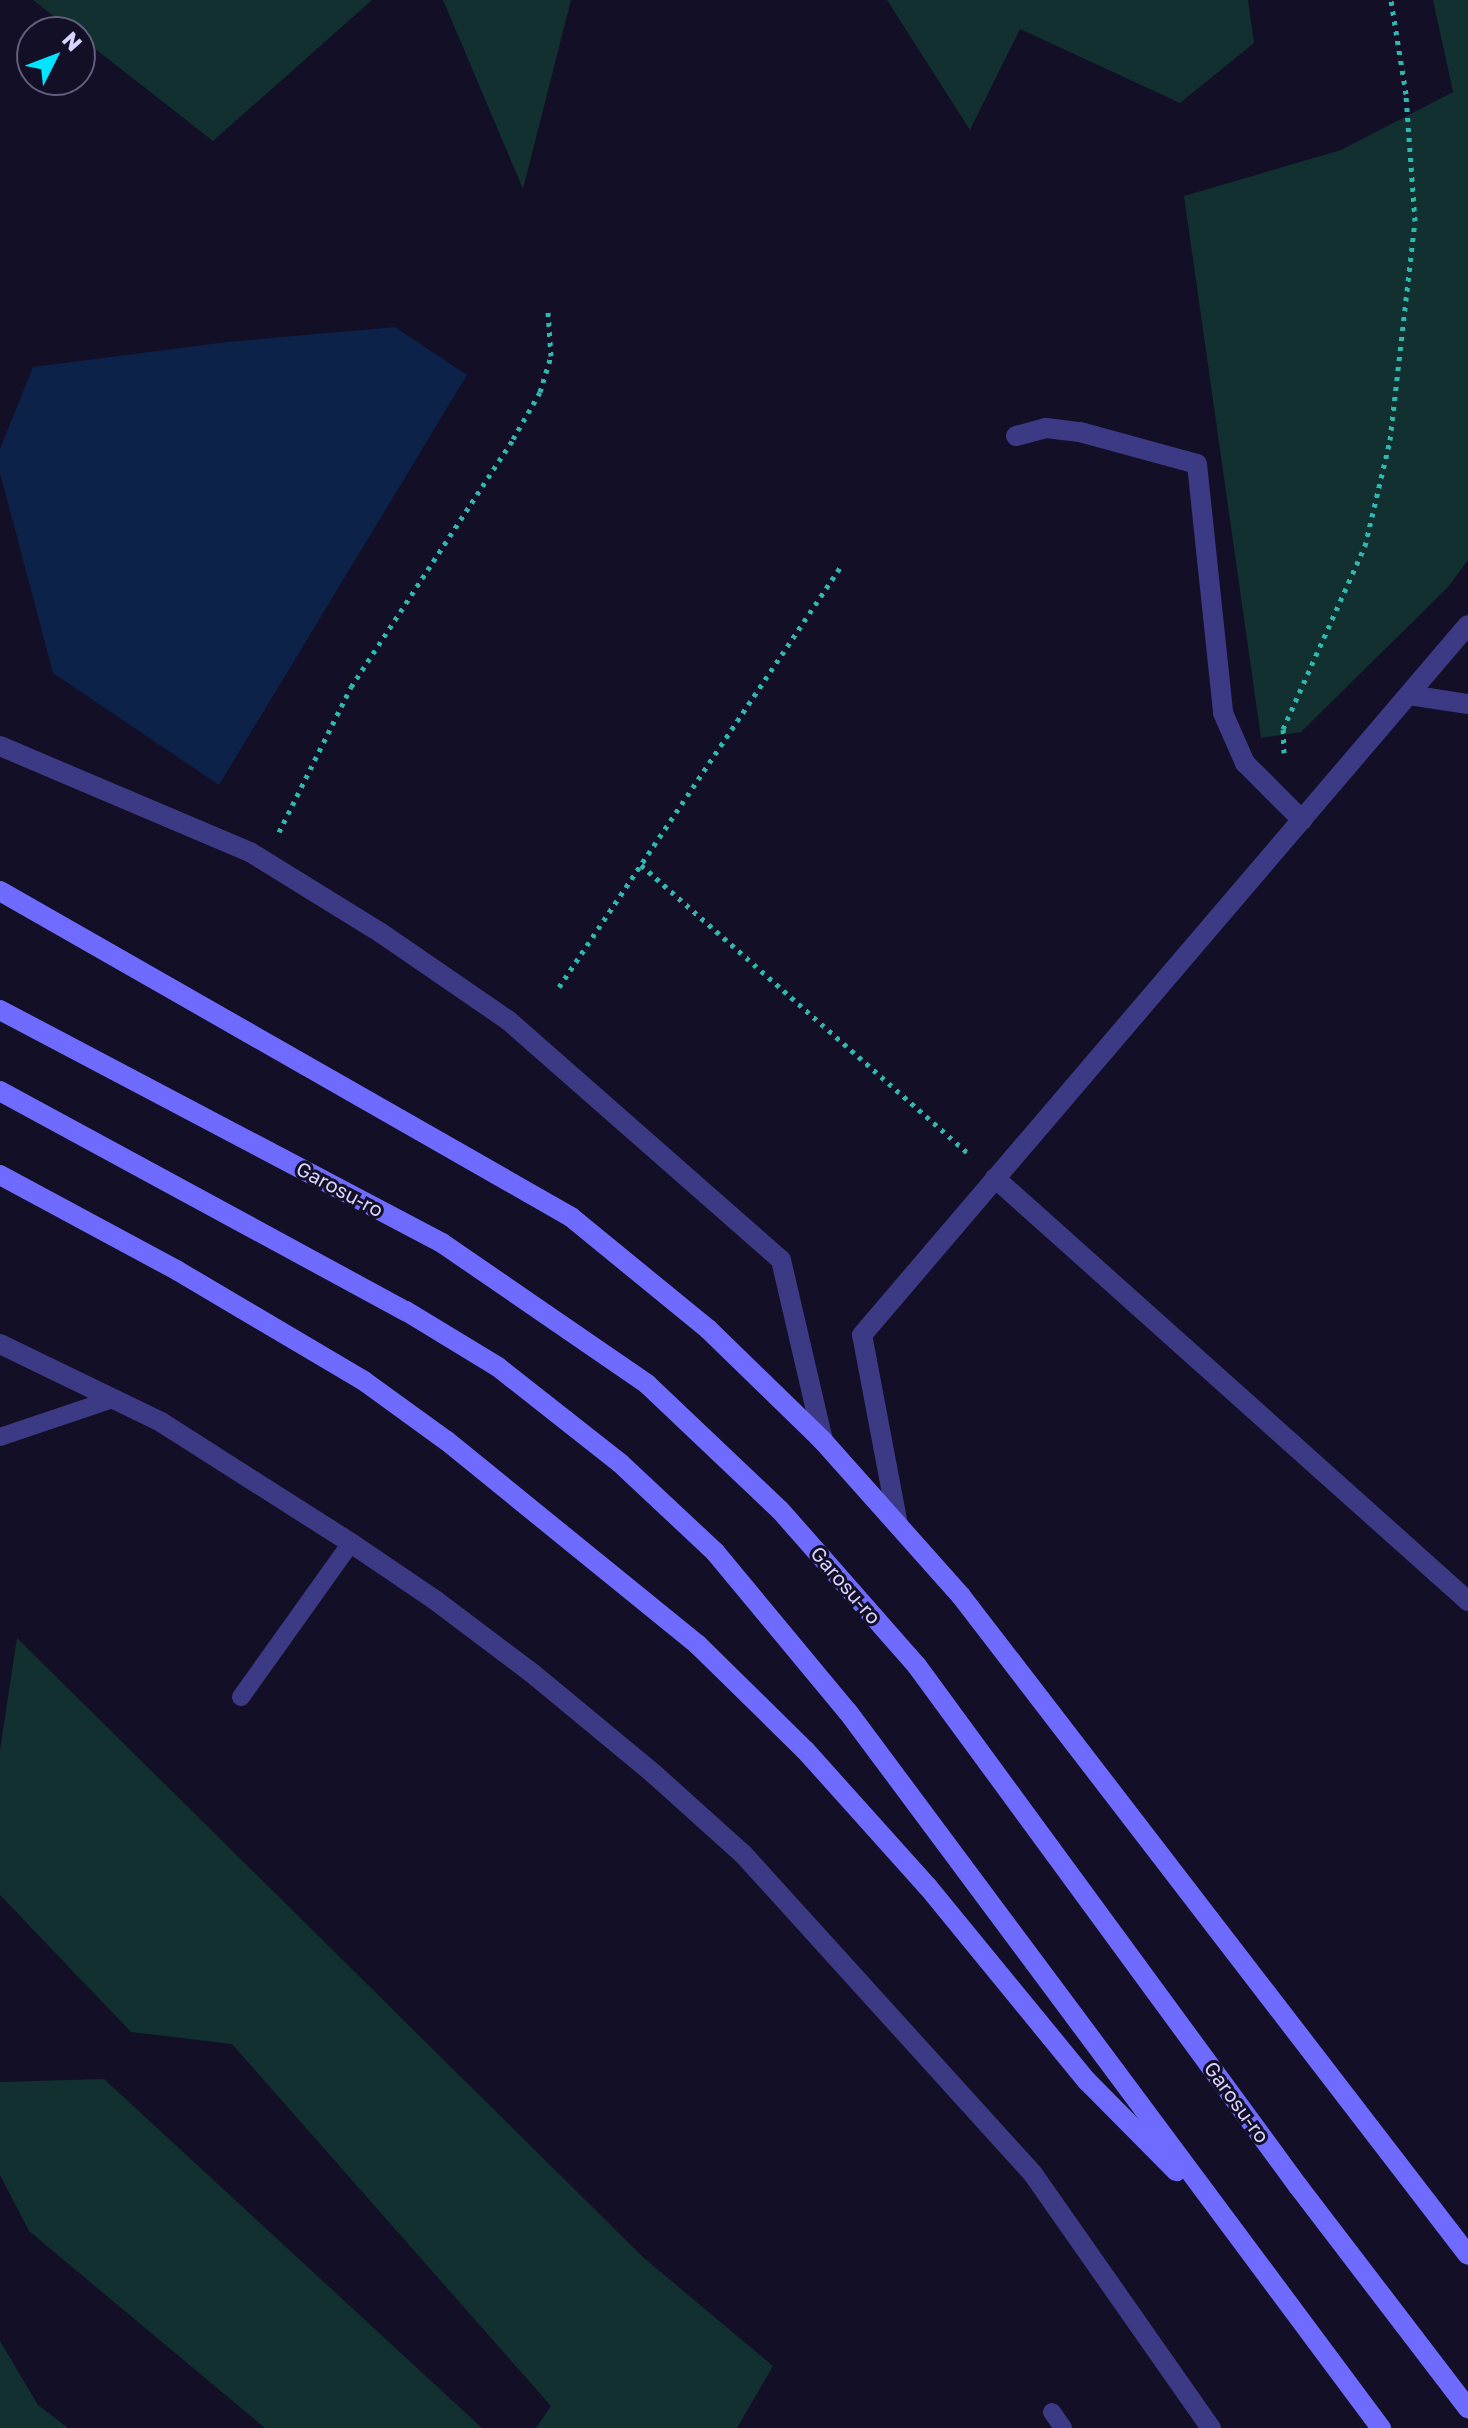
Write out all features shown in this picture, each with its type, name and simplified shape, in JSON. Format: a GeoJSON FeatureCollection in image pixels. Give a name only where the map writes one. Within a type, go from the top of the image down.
{"type":"FeatureCollection","features":[{"type":"Feature","properties":{"kind":"main road"},"geometry":{"type":"LineString","coordinates":[[0,891],[571,1217],[708,1329],[823,1441],[961,1596],[1468,2255]]}},
{"type":"Feature","properties":{"kind":"main road","name":"Garosu-ro"},"geometry":{"type":"LineString","coordinates":[[0,1010],[442,1243],[647,1384],[780,1510],[917,1666],[1298,2186],[1468,2408]]}},
{"type":"Feature","properties":{"kind":"main road"},"geometry":{"type":"LineString","coordinates":[[0,1091],[432,1327],[498,1367],[620,1463],[715,1552],[848,1712],[1381,2428]]}},
{"type":"Feature","properties":{"kind":"main road"},"geometry":{"type":"LineString","coordinates":[[0,1175],[178,1271],[364,1381],[447,1441],[697,1644],[805,1750],[928,1887],[1087,2081],[1223,2218]]}},
{"type":"Feature","properties":{"kind":"street"},"geometry":{"type":"LineString","coordinates":[[1016,436],[1046,428],[1080,432],[1197,464],[1223,713],[1245,763],[1302,820]]}},
{"type":"Feature","properties":{"kind":"street"},"geometry":{"type":"LineString","coordinates":[[898,1525],[862,1335],[1468,625]]}},
{"type":"Feature","properties":{"kind":"street"},"geometry":{"type":"LineString","coordinates":[[1409,695],[1468,704]]}},
{"type":"Feature","properties":{"kind":"street"},"geometry":{"type":"LineString","coordinates":[[0,746],[250,852],[381,933],[509,1021],[781,1260],[823,1441]]}},
{"type":"Feature","properties":{"kind":"street"},"geometry":{"type":"LineString","coordinates":[[995,1178],[1468,1601]]}},
{"type":"Feature","properties":{"kind":"street"},"geometry":{"type":"LineString","coordinates":[[0,1344],[161,1422],[351,1543],[435,1600],[532,1673],[654,1774],[743,1854],[1033,2174],[1211,2428]]}},
{"type":"Feature","properties":{"kind":"lane"},"geometry":{"type":"LineString","coordinates":[[0,1437],[113,1399]]}},
{"type":"Feature","properties":{"kind":"lane"},"geometry":{"type":"LineString","coordinates":[[241,1697],[351,1543]]}},
{"type":"Feature","properties":{"kind":"lane"},"geometry":{"type":"LineString","coordinates":[[1052,2412],[1063,2428]]}},
{"type":"Feature","properties":{"kind":"path"},"geometry":{"type":"LineString","coordinates":[[1280,798],[1284,766],[1283,729],[1365,546],[1390,440],[1415,221],[1406,94],[1391,0]]}},
{"type":"Feature","properties":{"kind":"path"},"geometry":{"type":"LineString","coordinates":[[265,862],[351,687],[513,439],[540,392],[551,356],[548,312]]}},
{"type":"Feature","properties":{"kind":"path"},"geometry":{"type":"LineString","coordinates":[[559,987],[841,566]]}},
{"type":"Feature","properties":{"kind":"path"},"geometry":{"type":"LineString","coordinates":[[641,865],[995,1178]]}},
{"type":"Feature","properties":{"kind":"green space"},"geometry":{"type":"Polygon","coordinates":[[[33,0],[372,0],[213,141],[96,50],[96,16],[54,16],[33,0]]]}},
{"type":"Feature","properties":{"kind":"green space"},"geometry":{"type":"Polygon","coordinates":[[[443,0],[571,0],[523,189],[443,0]]]}},
{"type":"Feature","properties":{"kind":"green space"},"geometry":{"type":"Polygon","coordinates":[[[887,0],[1248,0],[1254,43],[1180,103],[1020,29],[970,130],[887,0]]]}},
{"type":"Feature","properties":{"kind":"green space"},"geometry":{"type":"Polygon","coordinates":[[[1433,0],[1468,0],[1468,560],[1448,587],[1301,732],[1261,738],[1184,196],[1341,150],[1453,92],[1433,0]]]}},
{"type":"Feature","properties":{"kind":"green space"},"geometry":{"type":"Polygon","coordinates":[[[17,1638],[644,2258],[773,2366],[737,2428],[536,2428],[551,2406],[232,2044],[131,2032],[0,1895],[0,1750],[17,1638]]]}},
{"type":"Feature","properties":{"kind":"green space"},"geometry":{"type":"Polygon","coordinates":[[[104,2079],[482,2428],[265,2428],[29,2231],[0,2175],[0,2082],[104,2079]]]}},
{"type":"Feature","properties":{"kind":"green space"},"geometry":{"type":"Polygon","coordinates":[[[0,2341],[38,2405],[68,2428],[0,2428],[0,2341]]]}},
{"type":"Feature","properties":{"kind":"water"},"geometry":{"type":"Polygon","coordinates":[[[395,327],[467,375],[219,785],[53,673],[0,473],[0,449],[33,367],[227,342],[395,327]]]}}]}
